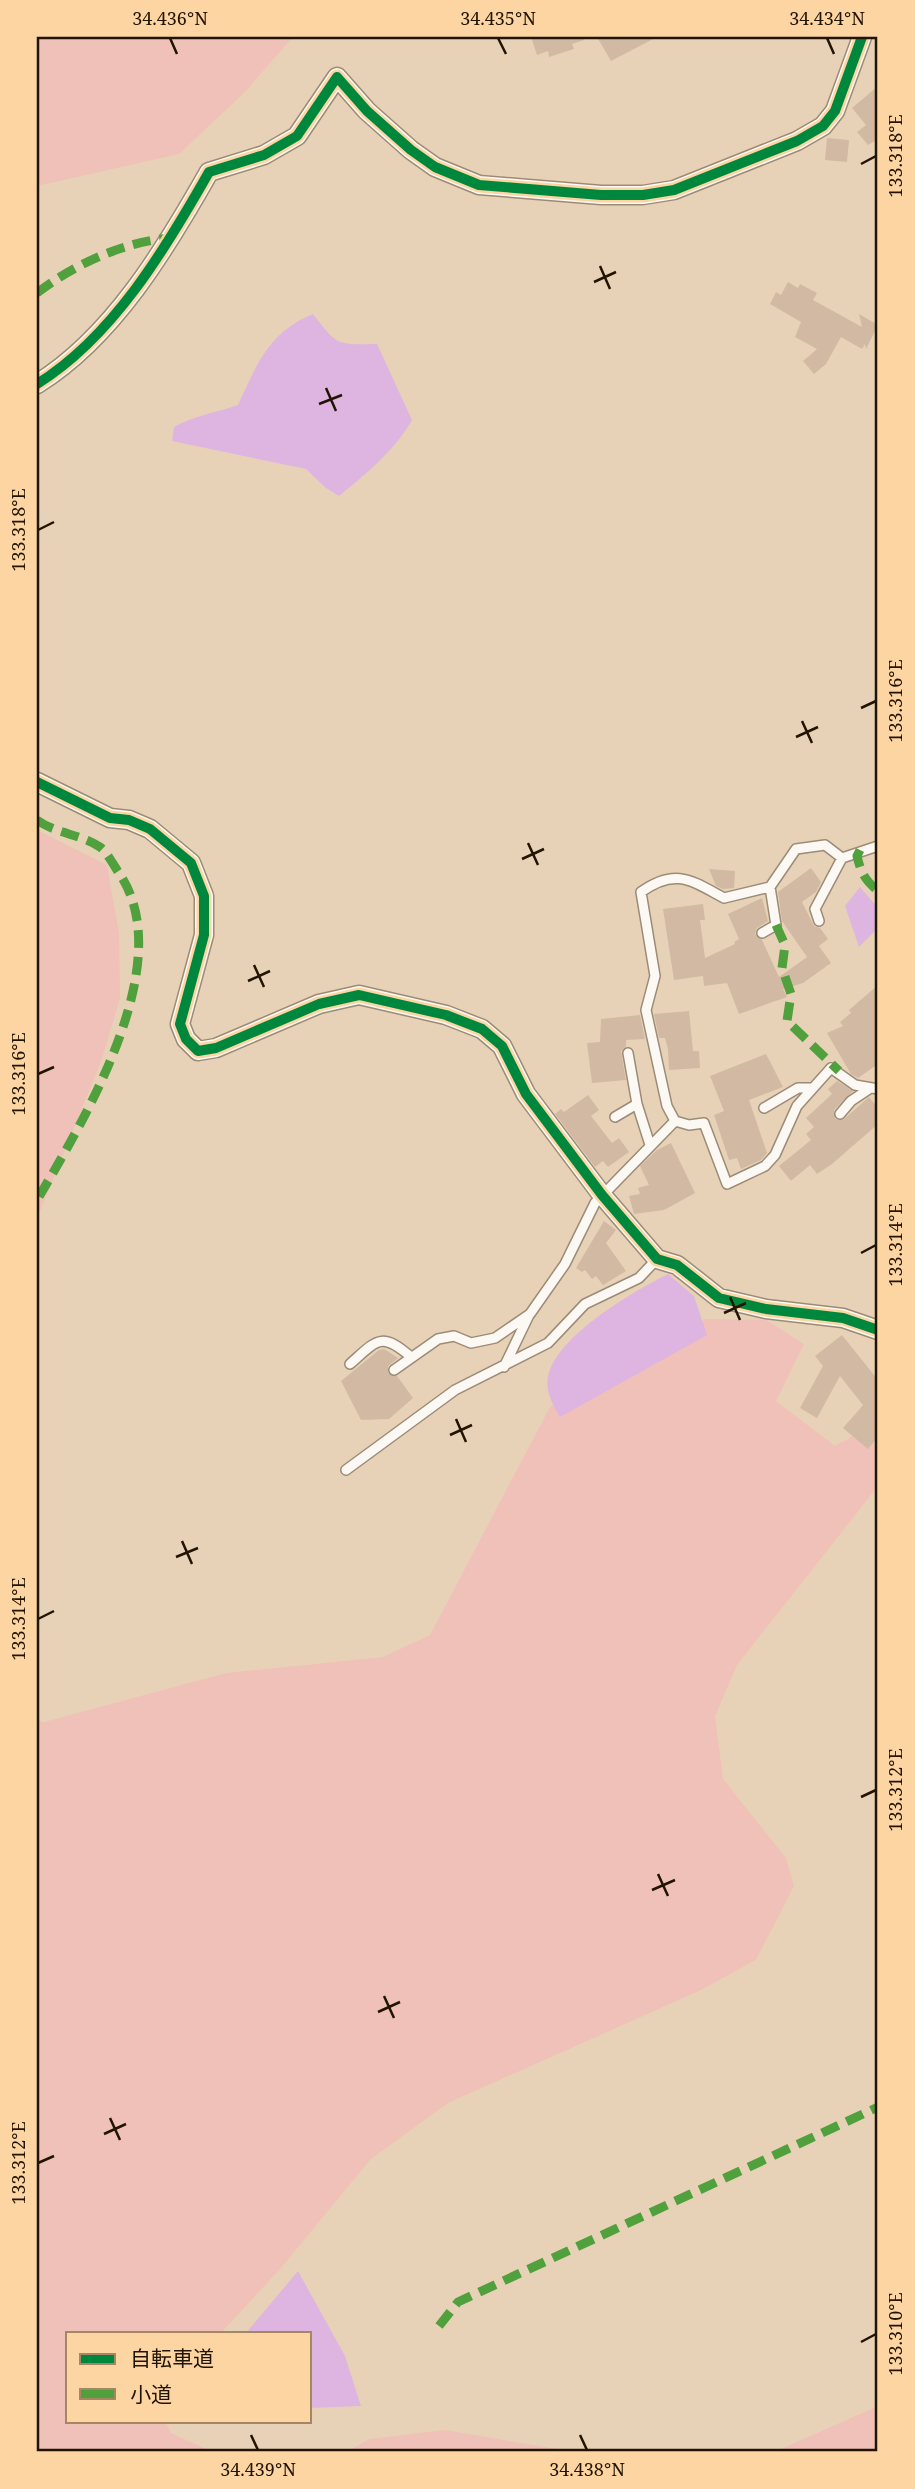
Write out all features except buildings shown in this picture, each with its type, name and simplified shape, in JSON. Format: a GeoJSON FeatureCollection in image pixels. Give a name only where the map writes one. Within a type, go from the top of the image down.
{"type":"FeatureCollection","features":[{"type":"Feature","properties":{"kind":"street"},"geometry":{"type":"LineString","coordinates":[[37,384],[92,342],[171,238],[209,172],[264,155],[297,136],[337,77],[367,111],[411,150],[435,167],[480,185],[601,195],[643,195],[674,190],[797,141],[824,126],[835,111],[862,37]]}},
{"type":"Feature","properties":{"kind":"street"},"geometry":{"type":"LineString","coordinates":[[37,782],[110,818],[129,820],[150,829],[191,863],[204,896],[204,934],[180,1024],[186,1039],[198,1051],[216,1048],[318,1004],[359,995],[446,1016],[482,1029],[502,1046],[526,1094],[602,1195],[657,1259],[677,1265],[719,1298],[766,1309],[843,1318],[878,1330]]}},
{"type":"Feature","properties":{"kind":"lane"},"geometry":{"type":"LineString","coordinates":[[762,933],[776,925],[772,917],[770,887],[796,849],[825,845],[842,858]]}},
{"type":"Feature","properties":{"kind":"lane"},"geometry":{"type":"LineString","coordinates":[[818,921],[815,909],[842,858],[878,846]]}},
{"type":"Feature","properties":{"kind":"lane"},"geometry":{"type":"LineString","coordinates":[[770,887],[724,898],[684,877],[653,883],[641,892],[655,976],[646,1010],[667,1106],[675,1121],[689,1125],[704,1123],[727,1184],[765,1166],[775,1155],[797,1106],[810,1088],[831,1068],[855,1085],[874,1089]]}},
{"type":"Feature","properties":{"kind":"lane"},"geometry":{"type":"LineString","coordinates":[[628,1053],[637,1104],[650,1145]]}},
{"type":"Feature","properties":{"kind":"lane"},"geometry":{"type":"LineString","coordinates":[[764,1108],[798,1088],[810,1088]]}},
{"type":"Feature","properties":{"kind":"lane"},"geometry":{"type":"LineString","coordinates":[[840,1114],[851,1101],[874,1089]]}},
{"type":"Feature","properties":{"kind":"lane"},"geometry":{"type":"LineString","coordinates":[[615,1117],[637,1104]]}},
{"type":"Feature","properties":{"kind":"lane"},"geometry":{"type":"LineString","coordinates":[[504,1367],[530,1314],[565,1264],[602,1195],[675,1121]]}},
{"type":"Feature","properties":{"kind":"lane"},"geometry":{"type":"LineString","coordinates":[[346,1470],[455,1390],[548,1343],[585,1304],[639,1278],[657,1259]]}},
{"type":"Feature","properties":{"kind":"lane"},"geometry":{"type":"LineString","coordinates":[[394,1370],[438,1339],[454,1336],[471,1343],[495,1338],[530,1314]]}},
{"type":"Feature","properties":{"kind":"lane"},"geometry":{"type":"LineString","coordinates":[[350,1364],[374,1343],[383,1340],[392,1340],[411,1357]]}},
{"type":"Feature","properties":{"kind":"shaded area"},"geometry":{"type":"Polygon","coordinates":[[[37,37],[293,37],[244,93],[179,154],[37,186],[37,37]]]}},
{"type":"Feature","properties":{"kind":"shaded area"},"geometry":{"type":"Polygon","coordinates":[[[313,314],[327,332],[339,341],[377,344],[412,420],[389,451],[369,470],[339,496],[306,469],[172,441],[174,427],[238,405],[258,363],[275,340],[298,321],[313,314]]]}},
{"type":"Feature","properties":{"kind":"shaded area"},"geometry":{"type":"Polygon","coordinates":[[[37,830],[107,865],[119,933],[120,998],[101,1062],[37,1219],[37,830]]]}},
{"type":"Feature","properties":{"kind":"shaded area"},"geometry":{"type":"Polygon","coordinates":[[[860,887],[878,908],[878,928],[859,947],[845,906],[860,887]]]}},
{"type":"Feature","properties":{"kind":"shaded area"},"geometry":{"type":"Polygon","coordinates":[[[668,1274],[694,1296],[707,1335],[560,1417],[550,1398],[547,1383],[554,1362],[565,1346],[598,1316],[668,1274]]]}},
{"type":"Feature","properties":{"kind":"shaded area"},"geometry":{"type":"Polygon","coordinates":[[[706,1319],[766,1320],[804,1344],[776,1401],[835,1446],[878,1422],[878,1486],[737,1665],[715,1716],[723,1779],[786,1858],[794,1886],[756,1960],[699,1991],[448,2103],[371,2159],[280,2269],[222,2332],[66,2332],[66,2422],[166,2422],[171,2433],[213,2452],[37,2452],[37,1721],[44,1722],[226,1673],[383,1657],[430,1635],[550,1407],[706,1319]]]}},
{"type":"Feature","properties":{"kind":"shaded area"},"geometry":{"type":"Polygon","coordinates":[[[298,2271],[345,2356],[361,2406],[312,2408],[312,2332],[247,2332],[298,2271]]]}},
{"type":"Feature","properties":{"kind":"shaded area"},"geometry":{"type":"Polygon","coordinates":[[[878,2406],[878,2452],[774,2452],[878,2406]]]}},
{"type":"Feature","properties":{"kind":"shaded area"},"geometry":{"type":"Polygon","coordinates":[[[445,2430],[575,2452],[346,2452],[369,2439],[445,2430]]]}},
{"type":"Feature","properties":{"kind":"marked path"},"geometry":{"type":"LineString","coordinates":[[37,293],[100,256],[136,244],[171,238]]}},
{"type":"Feature","properties":{"kind":"marked path"},"geometry":{"type":"LineString","coordinates":[[37,820],[85,839],[105,852],[119,873],[135,909],[139,950],[132,994],[100,1085],[37,1200]]}},
{"type":"Feature","properties":{"kind":"marked path"},"geometry":{"type":"LineString","coordinates":[[860,850],[857,856],[862,872],[878,891]]}},
{"type":"Feature","properties":{"kind":"marked path"},"geometry":{"type":"LineString","coordinates":[[776,925],[785,945],[782,968],[791,994],[787,1021],[839,1071]]}},
{"type":"Feature","properties":{"kind":"marked path"},"geometry":{"type":"LineString","coordinates":[[439,2326],[458,2302],[878,2107]]}},
{"type":"Feature","properties":{"kind":"cycle path"},"geometry":{"type":"LineString","coordinates":[[37,384],[90,342],[135,289],[175,231],[209,172],[264,155],[297,136],[337,77],[367,111],[411,150],[435,167],[479,185],[601,195],[643,195],[674,190],[797,141],[823,126],[835,111],[862,37]]}},
{"type":"Feature","properties":{"kind":"cycle path"},"geometry":{"type":"LineString","coordinates":[[37,782],[110,818],[129,820],[150,829],[191,863],[204,896],[204,935],[180,1024],[186,1039],[198,1051],[216,1048],[319,1004],[359,995],[446,1015],[482,1029],[502,1046],[526,1094],[602,1195],[657,1259],[677,1265],[719,1298],[766,1309],[843,1318],[878,1330]]}}]}
